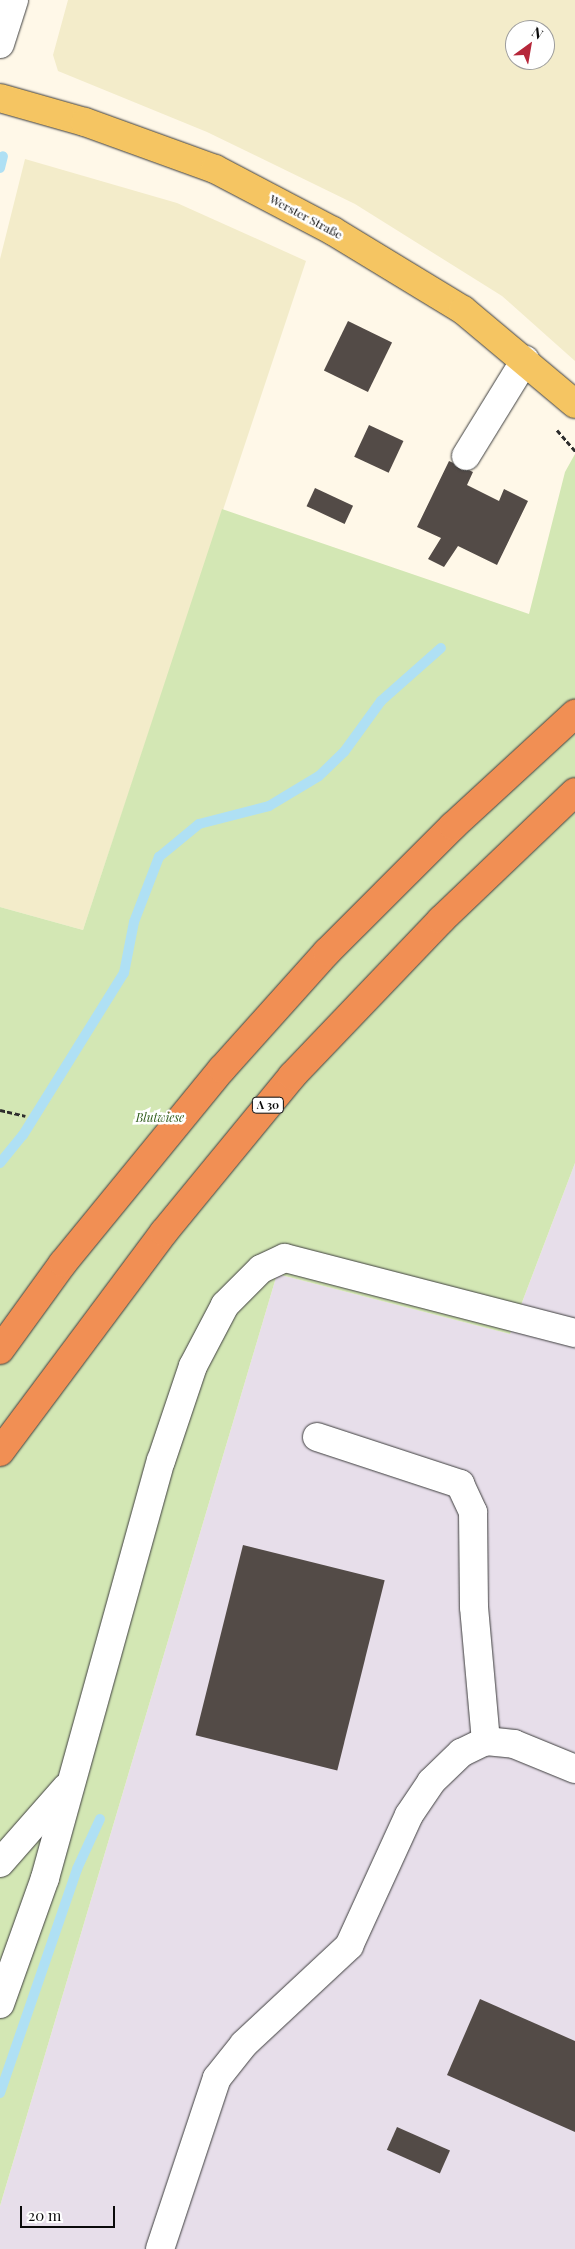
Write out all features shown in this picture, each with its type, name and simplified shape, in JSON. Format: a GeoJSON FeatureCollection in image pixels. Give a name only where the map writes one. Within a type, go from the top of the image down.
{"type":"FeatureCollection","features":[{"type":"Feature","properties":{"kind":"highway"},"geometry":{"type":"LineString","coordinates":[[0,1350],[69,1255],[222,1069],[327,952],[453,826],[575,714]]}},
{"type":"Feature","properties":{"kind":"highway","name":"A 30"},"geometry":{"type":"LineString","coordinates":[[0,1452],[158,1240],[292,1076],[441,920],[575,792]]}},
{"type":"Feature","properties":{"kind":"main road","name":"Werster Straße"},"geometry":{"type":"LineString","coordinates":[[0,98],[84,122],[215,169],[333,231],[463,310],[525,360],[575,404]]}},
{"type":"Feature","properties":{"kind":"street"},"geometry":{"type":"LineString","coordinates":[[0,44],[14,0]]}},
{"type":"Feature","properties":{"kind":"street"},"geometry":{"type":"LineString","coordinates":[[466,456],[525,360]]}},
{"type":"Feature","properties":{"kind":"street"},"geometry":{"type":"LineString","coordinates":[[0,2004],[44,1878],[160,1461],[193,1366],[225,1305],[261,1270],[286,1258],[569,1332]]}},
{"type":"Feature","properties":{"kind":"street"},"geometry":{"type":"LineString","coordinates":[[318,1436],[460,1484],[473,1512],[474,1607],[486,1741]]}},
{"type":"Feature","properties":{"kind":"street"},"geometry":{"type":"LineString","coordinates":[[160,2249],[216,2078],[244,2044],[349,1946],[409,1815],[431,1782],[461,1753],[486,1741],[514,1744],[575,1769]]}},
{"type":"Feature","properties":{"kind":"street"},"geometry":{"type":"LineString","coordinates":[[0,1863],[70,1784]]}},
{"type":"Feature","properties":{"kind":"path"},"geometry":{"type":"LineString","coordinates":[[550,422],[575,451]]}},
{"type":"Feature","properties":{"kind":"path"},"geometry":{"type":"LineString","coordinates":[[0,1110],[25,1116]]}},
{"type":"Feature","properties":{"kind":"shaded area"},"geometry":{"type":"Polygon","coordinates":[[[68,0],[575,0],[575,361],[502,296],[355,204],[207,132],[58,71],[53,55],[68,0]]]}},
{"type":"Feature","properties":{"kind":"shaded area"},"geometry":{"type":"Polygon","coordinates":[[[25,159],[177,203],[306,261],[83,930],[0,907],[0,259],[25,159]]]}},
{"type":"Feature","properties":{"kind":"shaded area"},"geometry":{"type":"Polygon","coordinates":[[[575,1163],[575,2249],[0,2249],[0,2206],[277,1274],[510,1334],[575,1163]]]}},
{"type":"Feature","properties":{"kind":"green space","name":"Blutwiese"},"geometry":{"type":"Polygon","coordinates":[[[575,454],[575,1163],[510,1334],[277,1274],[0,2206],[0,907],[83,930],[222,509],[529,614],[565,472],[575,454]]]}},
{"type":"Feature","properties":{"kind":"building"},"geometry":{"type":"Polygon","coordinates":[[[348,321],[392,342],[368,392],[324,370],[348,321]]]}},
{"type":"Feature","properties":{"kind":"building"},"geometry":{"type":"Polygon","coordinates":[[[369,425],[403,441],[389,473],[354,457],[369,425]]]}},
{"type":"Feature","properties":{"kind":"building"},"geometry":{"type":"Polygon","coordinates":[[[449,461],[473,472],[467,485],[499,501],[504,489],[528,501],[497,565],[458,546],[444,567],[428,559],[441,538],[417,527],[449,461]]]}},
{"type":"Feature","properties":{"kind":"building"},"geometry":{"type":"Polygon","coordinates":[[[315,488],[353,506],[345,524],[307,506],[315,488]]]}},
{"type":"Feature","properties":{"kind":"building"},"geometry":{"type":"Polygon","coordinates":[[[243,1545],[385,1580],[337,1770],[196,1735],[243,1545]]]}},
{"type":"Feature","properties":{"kind":"building"},"geometry":{"type":"Polygon","coordinates":[[[480,1999],[575,2041],[575,2132],[447,2075],[480,1999]]]}},
{"type":"Feature","properties":{"kind":"building"},"geometry":{"type":"Polygon","coordinates":[[[397,2127],[450,2151],[440,2173],[387,2150],[397,2127]]]}},
{"type":"Feature","properties":{"kind":"waterway"},"geometry":{"type":"LineString","coordinates":[[0,168],[3,156]]}},
{"type":"Feature","properties":{"kind":"waterway"},"geometry":{"type":"LineString","coordinates":[[0,1163],[23,1135],[124,973],[134,922],[159,857],[199,824],[269,806],[319,776],[344,752],[381,701],[441,648]]}},
{"type":"Feature","properties":{"kind":"waterway"},"geometry":{"type":"LineString","coordinates":[[0,2093],[77,1869],[100,1819]]}}]}
